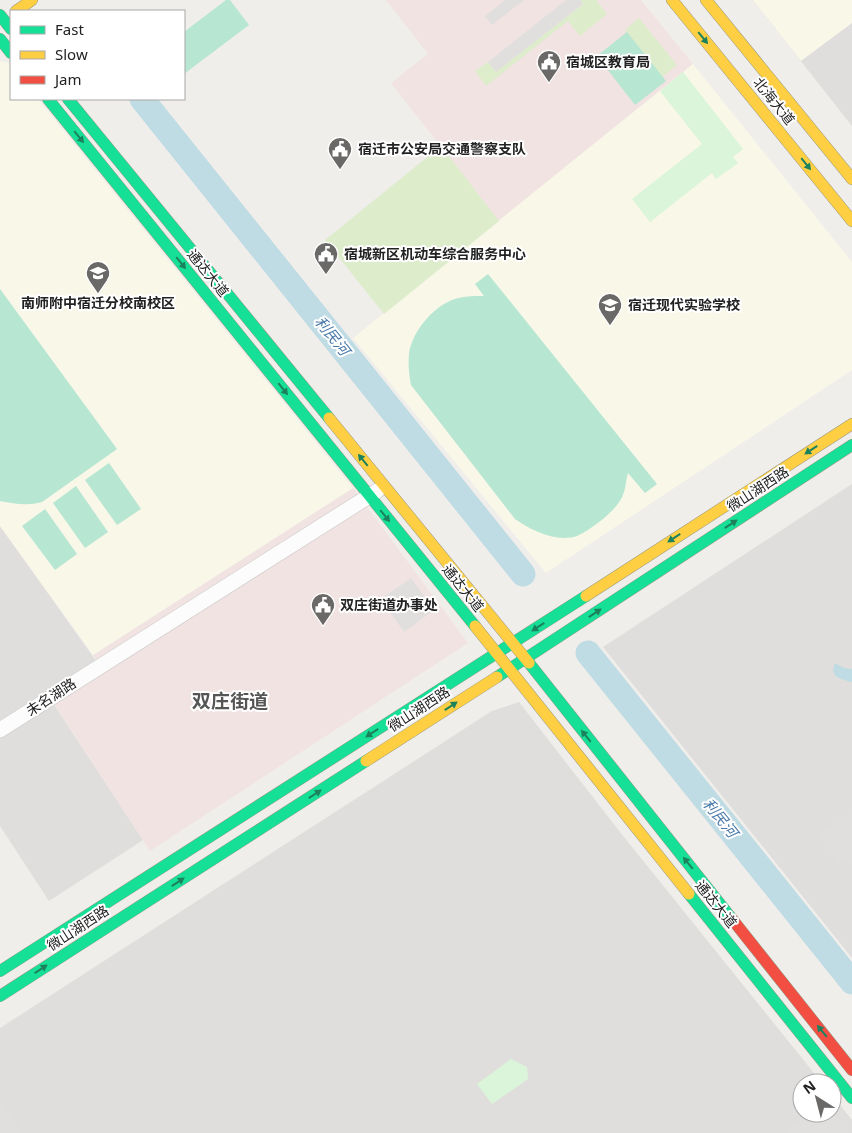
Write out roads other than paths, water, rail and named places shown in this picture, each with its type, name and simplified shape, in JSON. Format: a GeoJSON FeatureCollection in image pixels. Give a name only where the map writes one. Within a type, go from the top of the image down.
{"type":"FeatureCollection","features":[{"type":"Feature","properties":{"kind":"street"},"geometry":{"type":"LineString","coordinates":[[17,10],[32,0]]}},
{"type":"Feature","properties":{"kind":"street","name":"北海大道"},"geometry":{"type":"LineString","coordinates":[[672,0],[852,220]]}},
{"type":"Feature","properties":{"kind":"street","name":"北海大道"},"geometry":{"type":"LineString","coordinates":[[706,0],[852,179]]}},
{"type":"Feature","properties":{"kind":"street"},"geometry":{"type":"LineString","coordinates":[[0,39],[10,52]]}},
{"type":"Feature","properties":{"kind":"street","name":"通达大道"},"geometry":{"type":"LineString","coordinates":[[49,100],[510,669],[852,1098]]}},
{"type":"Feature","properties":{"kind":"street","name":"通达大道"},"geometry":{"type":"LineString","coordinates":[[69,100],[513,643],[852,1070]]}},
{"type":"Feature","properties":{"kind":"street","name":"微山湖西路"},"geometry":{"type":"LineString","coordinates":[[0,971],[852,424]]}},
{"type":"Feature","properties":{"kind":"street","name":"微山湖西路"},"geometry":{"type":"LineString","coordinates":[[0,996],[510,669],[852,445]]}},
{"type":"Feature","properties":{"kind":"street","name":"未名湖路"},"geometry":{"type":"LineString","coordinates":[[0,730],[384,486]]}},
{"type":"Feature","properties":{"kind":"water"},"geometry":{"type":"Polygon","coordinates":[[[835,663],[844,668],[852,669],[852,682],[837,677],[833,671],[835,663]]]}},
{"type":"Feature","properties":{"kind":"waterway","name":"利民河"},"geometry":{"type":"LineString","coordinates":[[143,100],[523,574]]}},
{"type":"Feature","properties":{"kind":"waterway","name":"利民河"},"geometry":{"type":"LineString","coordinates":[[588,653],[852,982]]}},
{"type":"Feature","properties":{"kind":"place","name":"宿城区教育局"},"geometry":{"type":"Point","coordinates":[549,83]}},
{"type":"Feature","properties":{"kind":"place","name":"宿迁市公安局交通警察支队"},"geometry":{"type":"Point","coordinates":[340,170]}},
{"type":"Feature","properties":{"kind":"place","name":"宿城新区机动车综合服务中心"},"geometry":{"type":"Point","coordinates":[326,275]}},
{"type":"Feature","properties":{"kind":"place","name":"南师附中宿迁分校南校区"},"geometry":{"type":"Point","coordinates":[98,294]}},
{"type":"Feature","properties":{"kind":"place","name":"宿迁现代实验学校"},"geometry":{"type":"Point","coordinates":[610,326]}},
{"type":"Feature","properties":{"kind":"place","name":"双庄街道办事处"},"geometry":{"type":"Point","coordinates":[323,626]}},
{"type":"Feature","properties":{"kind":"district","name":"双庄街道"},"geometry":{"type":"Point","coordinates":[230,701]}}]}
